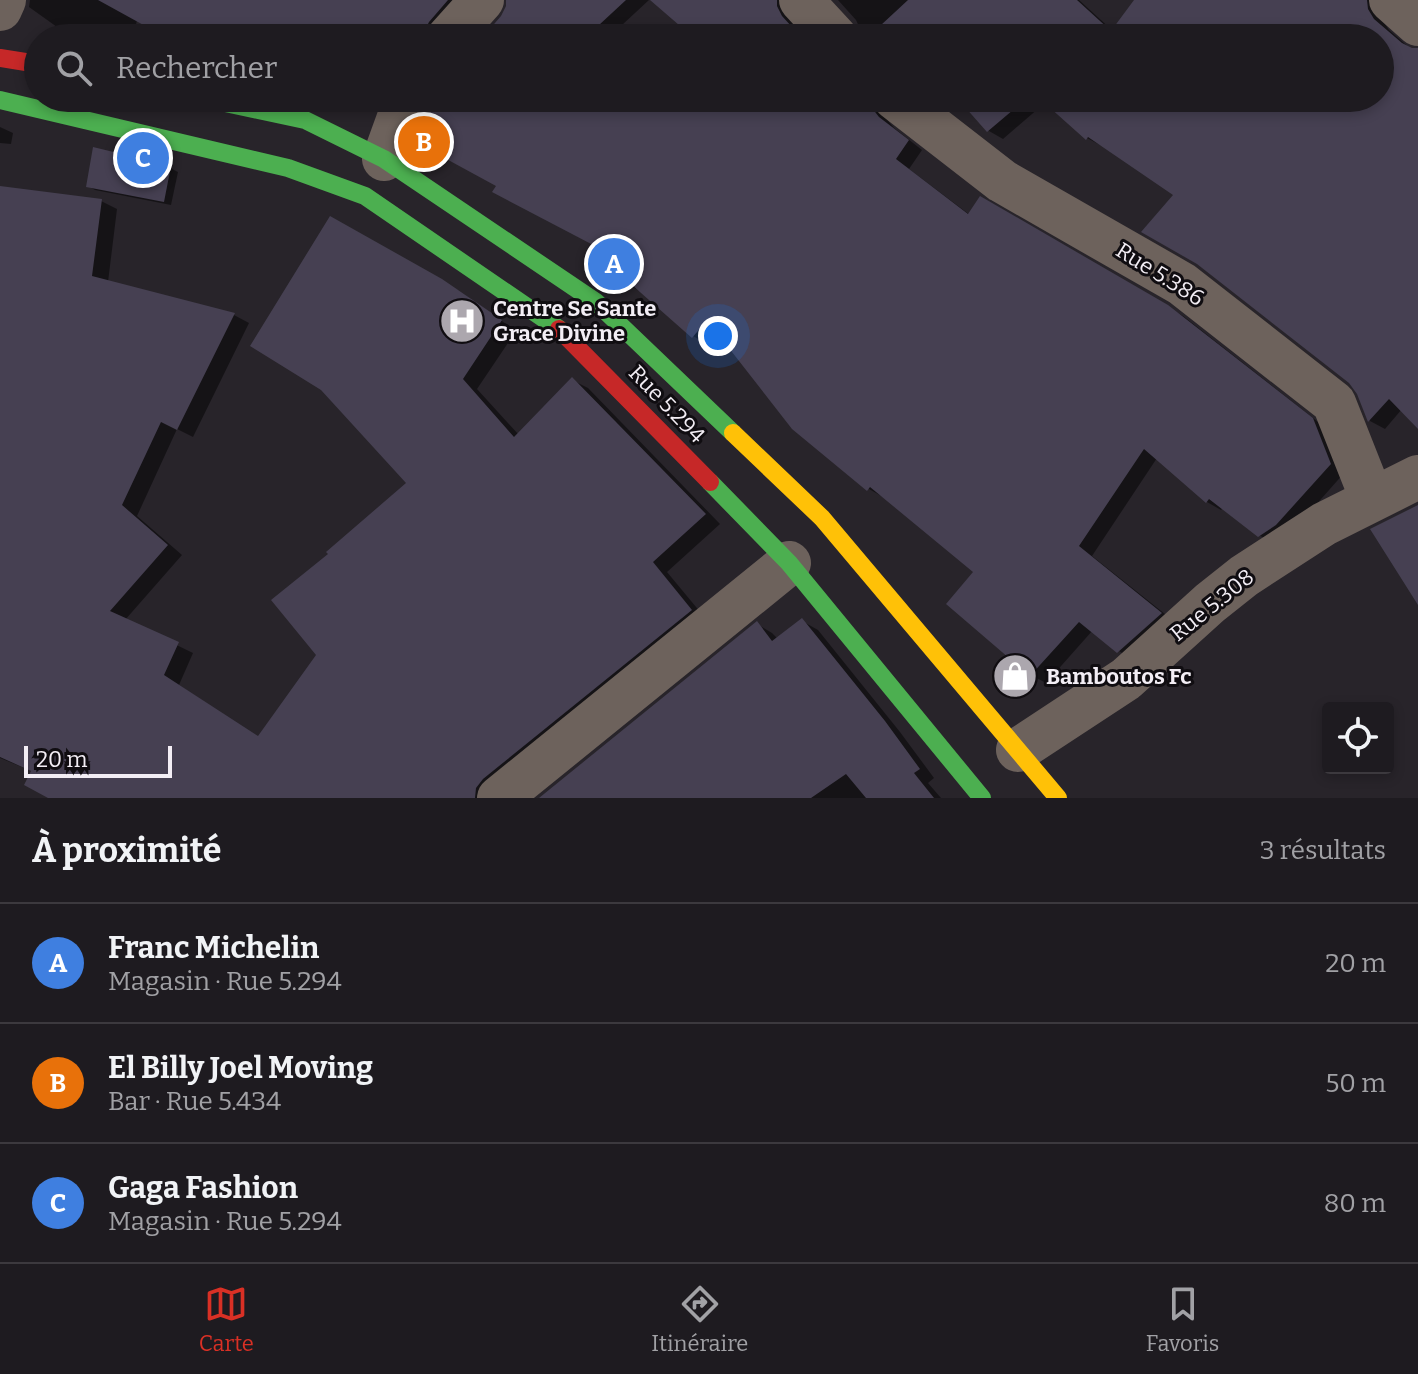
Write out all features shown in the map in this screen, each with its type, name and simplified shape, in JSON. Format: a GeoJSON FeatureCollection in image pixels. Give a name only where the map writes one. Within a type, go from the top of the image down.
{"type":"FeatureCollection","features":[{"type":"Feature","properties":{"kind":"main road"},"geometry":{"type":"LineString","coordinates":[[0,58],[24,62]]}},
{"type":"Feature","properties":{"kind":"main road","name":"Rue 5.294"},"geometry":{"type":"LineString","coordinates":[[0,100],[24,105]]}},
{"type":"Feature","properties":{"kind":"main road","name":"Rue 5.294"},"geometry":{"type":"LineString","coordinates":[[55,112],[288,168],[365,196],[562,331],[789,563],[982,798]]}},
{"type":"Feature","properties":{"kind":"main road","name":"Rue 5.294"},"geometry":{"type":"LineString","coordinates":[[268,112],[305,120],[384,159],[596,302],[822,518],[1058,798]]}},
{"type":"Feature","properties":{"kind":"street"},"geometry":{"type":"LineString","coordinates":[[0,9],[4,0]]}},
{"type":"Feature","properties":{"kind":"street"},"geometry":{"type":"LineString","coordinates":[[461,24],[482,0]]}},
{"type":"Feature","properties":{"kind":"street"},"geometry":{"type":"LineString","coordinates":[[801,0],[823,24]]}},
{"type":"Feature","properties":{"kind":"street"},"geometry":{"type":"LineString","coordinates":[[1391,0],[1418,24]]}},
{"type":"Feature","properties":{"kind":"street"},"geometry":{"type":"LineString","coordinates":[[384,159],[401,112]]}},
{"type":"Feature","properties":{"kind":"street","name":"Rue 5.386"},"geometry":{"type":"LineString","coordinates":[[913,112],[1002,181],[1182,284],[1334,403],[1372,499]]}},
{"type":"Feature","properties":{"kind":"street","name":"Rue 5.308"},"geometry":{"type":"LineString","coordinates":[[1018,750],[1126,679],[1244,576],[1324,524],[1418,477]]}},
{"type":"Feature","properties":{"kind":"street"},"geometry":{"type":"LineString","coordinates":[[499,798],[789,563]]}},
{"type":"Feature","properties":{"kind":"building"},"geometry":{"type":"Polygon","coordinates":[[[98,0],[448,0],[428,24],[142,24],[98,0]]]}},
{"type":"Feature","properties":{"kind":"building"},"geometry":{"type":"Polygon","coordinates":[[[506,0],[626,0],[600,24],[494,24],[506,6],[506,0]]]}},
{"type":"Feature","properties":{"kind":"building"},"geometry":{"type":"Polygon","coordinates":[[[650,0],[777,0],[782,16],[789,24],[678,24],[650,0]]]}},
{"type":"Feature","properties":{"kind":"building"},"geometry":{"type":"Polygon","coordinates":[[[908,0],[1077,0],[1103,24],[882,24],[908,0]]]}},
{"type":"Feature","properties":{"kind":"building"},"geometry":{"type":"Polygon","coordinates":[[[1134,0],[1367,0],[1374,19],[1380,24],[1116,24],[1134,0]]]}},
{"type":"Feature","properties":{"kind":"building"},"geometry":{"type":"Polygon","coordinates":[[[1394,36],[1412,48],[1418,48],[1418,429],[1389,399],[1368,422],[1349,383],[1197,264],[1141,232],[1173,195],[1088,137],[1086,140],[1055,112],[1394,112],[1394,36]]]}},
{"type":"Feature","properties":{"kind":"building"},"geometry":{"type":"Polygon","coordinates":[[[430,112],[875,112],[909,140],[896,159],[968,214],[980,196],[1168,305],[1313,418],[1331,464],[1276,525],[1258,537],[1209,499],[1206,503],[1144,449],[1079,546],[1162,613],[1117,653],[1079,622],[1030,676],[946,604],[973,572],[870,487],[867,491],[792,429],[707,320],[692,338],[632,285],[630,288],[588,256],[595,246],[492,192],[496,186],[417,143],[426,127],[423,125],[430,112]]]}},
{"type":"Feature","properties":{"kind":"building"},"geometry":{"type":"Polygon","coordinates":[[[969,112],[1011,112],[987,132],[969,112]]]}},
{"type":"Feature","properties":{"kind":"building"},"geometry":{"type":"Polygon","coordinates":[[[93,147],[171,166],[164,202],[86,187],[93,147]]]}},
{"type":"Feature","properties":{"kind":"building"},"geometry":{"type":"Polygon","coordinates":[[[0,186],[102,199],[92,276],[235,313],[177,430],[161,422],[122,505],[168,545],[110,611],[179,642],[164,675],[258,736],[316,655],[271,600],[328,554],[326,552],[406,483],[321,390],[250,346],[330,216],[442,279],[502,320],[463,379],[514,437],[572,377],[706,514],[653,562],[692,610],[483,779],[476,788],[475,798],[48,798],[24,785],[31,771],[0,757],[0,186]]]}},
{"type":"Feature","properties":{"kind":"building"},"geometry":{"type":"Polygon","coordinates":[[[1418,505],[1418,605],[1370,529],[1418,505]]]}},
{"type":"Feature","properties":{"kind":"building"},"geometry":{"type":"Polygon","coordinates":[[[802,618],[885,721],[920,769],[914,773],[934,798],[866,798],[846,774],[811,798],[539,798],[757,621],[772,641],[802,618]]]}},
{"type":"Feature","properties":{"kind":"traffic: fast"},"geometry":{"type":"LineString","coordinates":[[0,100],[24,106]]}},
{"type":"Feature","properties":{"kind":"traffic: fast"},"geometry":{"type":"LineString","coordinates":[[51,112],[288,168],[365,196],[559,329]]}},
{"type":"Feature","properties":{"kind":"traffic: fast"},"geometry":{"type":"LineString","coordinates":[[268,112],[305,120],[384,159],[596,302],[733,433]]}},
{"type":"Feature","properties":{"kind":"traffic: fast"},"geometry":{"type":"LineString","coordinates":[[710,482],[789,563],[982,798]]}},
{"type":"Feature","properties":{"kind":"traffic: slow"},"geometry":{"type":"LineString","coordinates":[[733,433],[822,518],[1058,798]]}},
{"type":"Feature","properties":{"kind":"traffic: jam"},"geometry":{"type":"LineString","coordinates":[[0,58],[24,62]]}},
{"type":"Feature","properties":{"kind":"traffic: jam"},"geometry":{"type":"LineString","coordinates":[[559,329],[710,482]]}},
{"type":"Feature","properties":{"kind":"place","name":"El Billy Joel Moving"},"geometry":{"type":"Point","coordinates":[424,142]}},
{"type":"Feature","properties":{"kind":"place","name":"Gaga Fashion"},"geometry":{"type":"Point","coordinates":[143,158]}},
{"type":"Feature","properties":{"kind":"place","name":"Franc Michelin"},"geometry":{"type":"Point","coordinates":[614,264]}},
{"type":"Feature","properties":{"kind":"place","name":"Centre Se Sante Grace Divine"},"geometry":{"type":"Point","coordinates":[462,321]}},
{"type":"Feature","properties":{"kind":"place","name":"Bamboutos Fc"},"geometry":{"type":"Point","coordinates":[1015,676]}}]}
